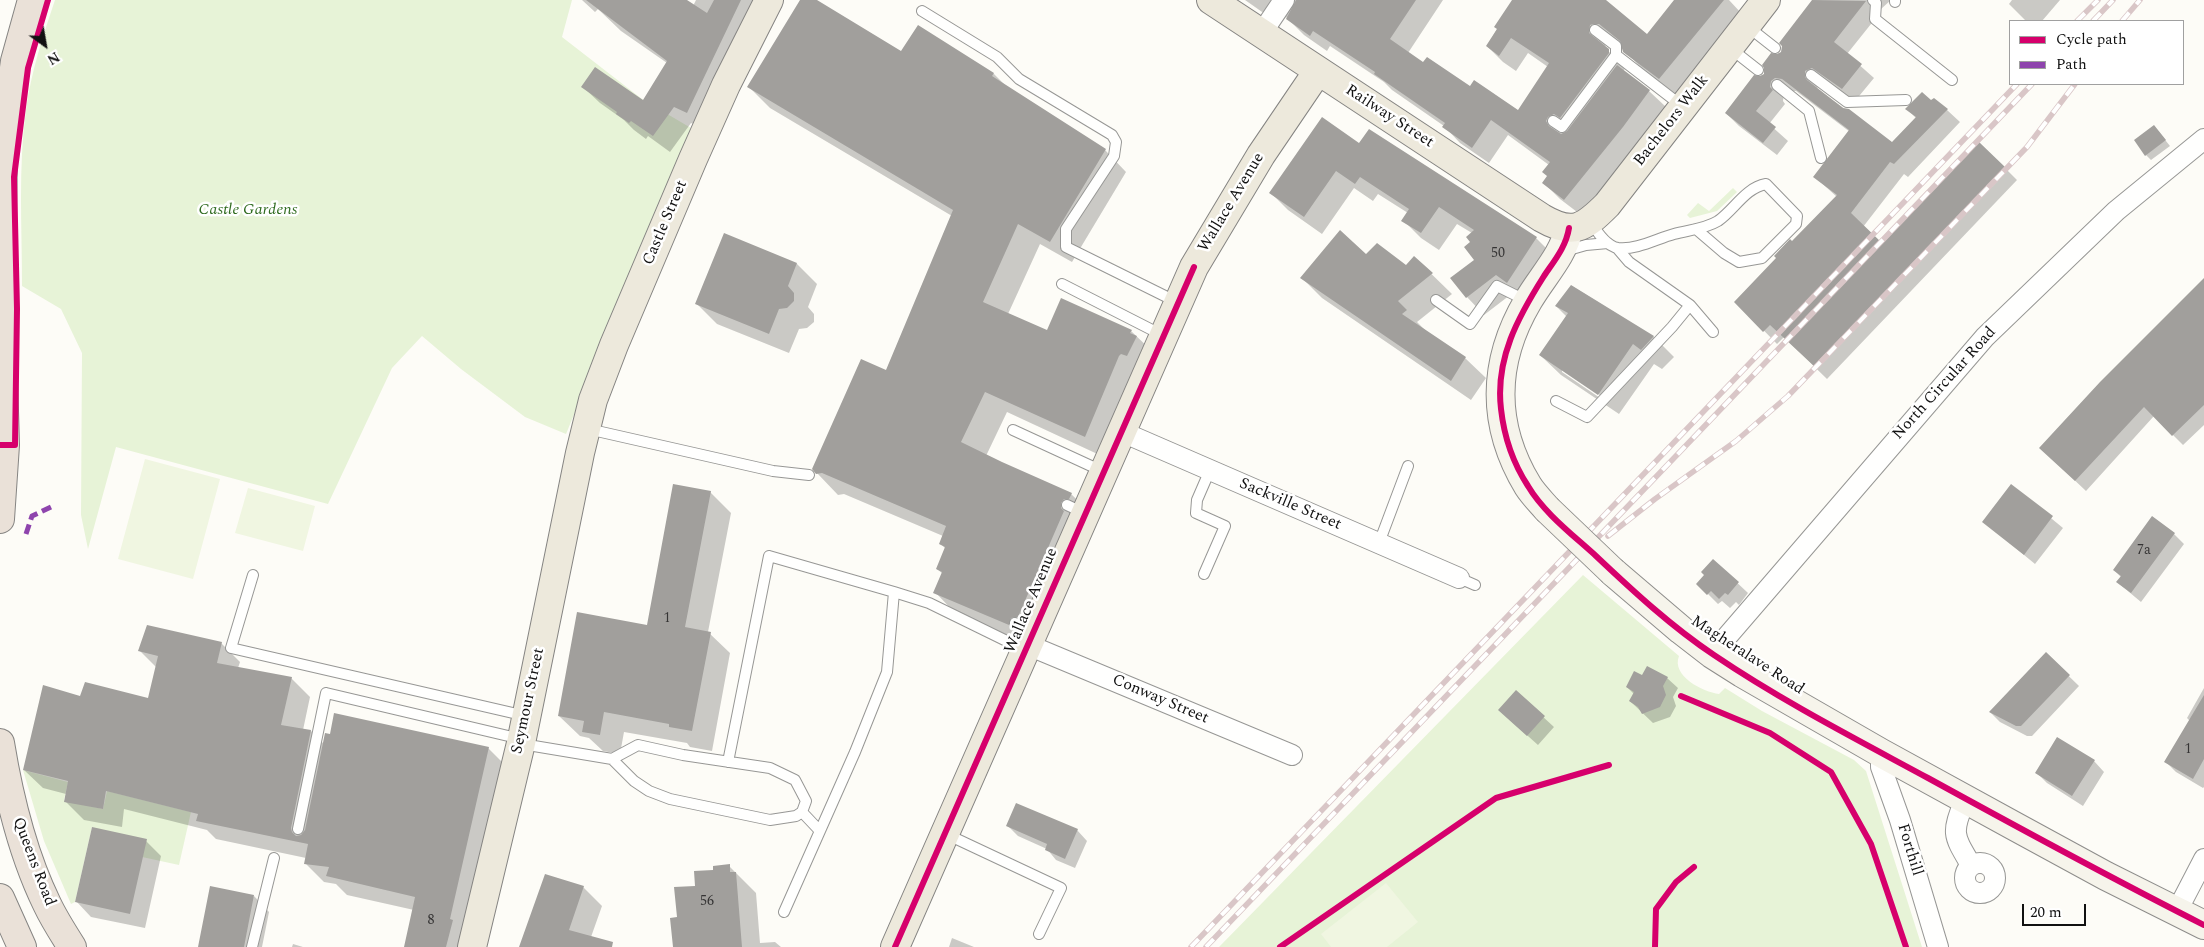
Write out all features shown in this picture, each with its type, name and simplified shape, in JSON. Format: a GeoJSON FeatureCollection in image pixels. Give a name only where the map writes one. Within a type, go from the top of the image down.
{"type":"FeatureCollection","features":[{"type":"Feature","properties":{"kind":"highway"},"geometry":{"type":"LineString","coordinates":[[0,519],[4,445],[1,310],[3,145],[15,61],[32,0]]}},
{"type":"Feature","properties":{"kind":"highway","name":"Queens Road"},"geometry":{"type":"LineString","coordinates":[[0,743],[9,796],[26,855],[47,904],[72,947]]}},
{"type":"Feature","properties":{"kind":"highway"},"geometry":{"type":"LineString","coordinates":[[0,898],[22,947]]}},
{"type":"Feature","properties":{"kind":"main road","name":"Castle Street"},"geometry":{"type":"LineString","coordinates":[[583,440],[614,344],[726,85],[769,0]]}},
{"type":"Feature","properties":{"kind":"main road","name":"Railway Street"},"geometry":{"type":"LineString","coordinates":[[1211,0],[1542,218],[1557,227],[1580,225]]}},
{"type":"Feature","properties":{"kind":"main road","name":"Bachelors Walk"},"geometry":{"type":"LineString","coordinates":[[1580,225],[1607,205],[1682,106],[1729,48],[1763,1]]}},
{"type":"Feature","properties":{"kind":"main road","name":"Wallace Avenue"},"geometry":{"type":"LineString","coordinates":[[895,947],[945,833],[1026,637],[1076,509],[1103,471],[1194,267],[1234,199],[1318,71]]}},
{"type":"Feature","properties":{"kind":"main road","name":"Seymour Street"},"geometry":{"type":"LineString","coordinates":[[472,947],[523,733],[583,440]]}},
{"type":"Feature","properties":{"kind":"street"},"geometry":{"type":"LineString","coordinates":[[1261,34],[1284,0]]}},
{"type":"Feature","properties":{"kind":"street","name":"North Circular Road"},"geometry":{"type":"LineString","coordinates":[[1712,654],[1986,337],[2116,211],[2204,139]]}},
{"type":"Feature","properties":{"kind":"street","name":"Magheralave Road"},"geometry":{"type":"LineString","coordinates":[[1580,225],[1567,241],[1528,302],[1513,331],[1504,355],[1500,378],[1500,407],[1505,435],[1515,462],[1528,487],[1547,509],[1613,572],[1712,654],[1881,753],[2106,876],[2204,924]]}},
{"type":"Feature","properties":{"kind":"street","name":"Sackville Street"},"geometry":{"type":"LineString","coordinates":[[1120,431],[1467,582]]}},
{"type":"Feature","properties":{"kind":"street","name":"Conway Street"},"geometry":{"type":"LineString","coordinates":[[1026,637],[1292,755]]}},
{"type":"Feature","properties":{"kind":"street","name":"Forthill"},"geometry":{"type":"LineString","coordinates":[[1881,753],[1881,767],[1900,820],[1938,947]]}},
{"type":"Feature","properties":{"kind":"street"},"geometry":{"type":"LineString","coordinates":[[1965,799],[1954,827],[1956,839],[1971,865]]}},
{"type":"Feature","properties":{"kind":"street"},"geometry":{"type":"LineString","coordinates":[[2177,911],[2204,859]]}},
{"type":"Feature","properties":{"kind":"lane"},"geometry":{"type":"LineString","coordinates":[[1873,0],[1876,3],[1875,19],[1952,80]]}},
{"type":"Feature","properties":{"kind":"lane"},"geometry":{"type":"LineString","coordinates":[[922,11],[997,57],[1019,79],[1112,135],[1116,142],[1114,156],[1066,229],[1066,246],[1178,302]]}},
{"type":"Feature","properties":{"kind":"lane"},"geometry":{"type":"LineString","coordinates":[[1746,25],[1775,48]]}},
{"type":"Feature","properties":{"kind":"lane"},"geometry":{"type":"LineString","coordinates":[[1553,121],[1562,127],[1616,55],[1616,46],[1595,30]]}},
{"type":"Feature","properties":{"kind":"lane"},"geometry":{"type":"LineString","coordinates":[[1729,48],[1758,70]]}},
{"type":"Feature","properties":{"kind":"lane"},"geometry":{"type":"LineString","coordinates":[[1616,55],[1682,106]]}},
{"type":"Feature","properties":{"kind":"lane"},"geometry":{"type":"LineString","coordinates":[[1811,75],[1847,102],[1906,100]]}},
{"type":"Feature","properties":{"kind":"lane"},"geometry":{"type":"LineString","coordinates":[[1777,85],[1809,111],[1820,158]]}},
{"type":"Feature","properties":{"kind":"lane"},"geometry":{"type":"LineString","coordinates":[[1559,253],[1586,245],[1634,247],[1674,234],[1696,230],[1716,222],[1729,212],[1746,194],[1757,186],[1766,184],[1798,216],[1796,224],[1762,258],[1739,262],[1724,253],[1696,230]]}},
{"type":"Feature","properties":{"kind":"lane"},"geometry":{"type":"LineString","coordinates":[[1580,225],[1598,233],[1629,262],[1690,305],[1713,332]]}},
{"type":"Feature","properties":{"kind":"lane"},"geometry":{"type":"LineString","coordinates":[[1062,284],[1163,336]]}},
{"type":"Feature","properties":{"kind":"lane"},"geometry":{"type":"LineString","coordinates":[[1436,300],[1470,324],[1497,286],[1528,302]]}},
{"type":"Feature","properties":{"kind":"lane"},"geometry":{"type":"LineString","coordinates":[[1556,401],[1587,417],[1672,327],[1690,305]]}},
{"type":"Feature","properties":{"kind":"lane"},"geometry":{"type":"LineString","coordinates":[[1013,430],[1103,471]]}},
{"type":"Feature","properties":{"kind":"lane"},"geometry":{"type":"LineString","coordinates":[[583,440],[773,471],[809,475]]}},
{"type":"Feature","properties":{"kind":"lane"},"geometry":{"type":"LineString","coordinates":[[1379,543],[1408,466]]}},
{"type":"Feature","properties":{"kind":"lane"},"geometry":{"type":"LineString","coordinates":[[1204,574],[1225,526],[1196,513],[1196,500],[1210,470]]}},
{"type":"Feature","properties":{"kind":"lane"},"geometry":{"type":"LineString","coordinates":[[728,762],[769,556],[894,592],[1026,637]]}},
{"type":"Feature","properties":{"kind":"lane"},"geometry":{"type":"LineString","coordinates":[[253,575],[231,648],[612,759],[634,781],[649,791],[670,799],[770,820],[796,816],[802,812],[806,802],[795,780],[770,768],[684,755],[638,745],[612,759]]}},
{"type":"Feature","properties":{"kind":"lane"},"geometry":{"type":"LineString","coordinates":[[784,912],[887,672],[894,592]]}},
{"type":"Feature","properties":{"kind":"lane"},"geometry":{"type":"LineString","coordinates":[[298,829],[326,693],[523,733]]}},
{"type":"Feature","properties":{"kind":"lane"},"geometry":{"type":"LineString","coordinates":[[802,812],[819,830]]}},
{"type":"Feature","properties":{"kind":"lane"},"geometry":{"type":"LineString","coordinates":[[945,833],[1061,888],[1040,934]]}},
{"type":"Feature","properties":{"kind":"lane"},"geometry":{"type":"LineString","coordinates":[[252,947],[274,858]]}},
{"type":"Feature","properties":{"kind":"green space","name":"Castle Gardens"},"geometry":{"type":"Polygon","coordinates":[[[55,0],[572,0],[562,37],[642,99],[691,128],[566,434],[525,417],[461,369],[422,336],[392,368],[328,504],[116,447],[88,549],[81,515],[82,353],[61,309],[22,286],[21,176],[26,110],[34,68],[55,0]]]}},
{"type":"Feature","properties":{"kind":"green space"},"geometry":{"type":"Polygon","coordinates":[[[1733,188],[1737,192],[1717,211],[1690,218],[1687,215],[1698,203],[1709,211],[1733,188]]]}},
{"type":"Feature","properties":{"kind":"green space"},"geometry":{"type":"Polygon","coordinates":[[[145,459],[220,479],[193,579],[118,559],[145,459]]]}},
{"type":"Feature","properties":{"kind":"green space"},"geometry":{"type":"Polygon","coordinates":[[[248,488],[315,506],[303,551],[235,533],[248,488]]]}},
{"type":"Feature","properties":{"kind":"green space"},"geometry":{"type":"Polygon","coordinates":[[[1583,575],[1679,656],[1680,670],[1690,682],[1712,693],[1719,694],[1725,688],[1762,711],[1854,760],[1866,771],[1922,947],[1219,947],[1583,575]]]}},
{"type":"Feature","properties":{"kind":"green space"},"geometry":{"type":"Polygon","coordinates":[[[23,770],[68,782],[64,800],[103,809],[107,791],[191,812],[179,865],[142,857],[92,827],[75,902],[71,904],[44,841],[23,770]]]}},
{"type":"Feature","properties":{"kind":"green space"},"geometry":{"type":"Polygon","coordinates":[[[1386,883],[1418,922],[1387,947],[1331,947],[1321,934],[1386,883]]]}},
{"type":"Feature","properties":{"kind":"building"},"geometry":{"type":"Polygon","coordinates":[[[586,0],[687,0],[707,13],[714,0],[741,0],[687,113],[674,107],[653,136],[631,121],[629,123],[616,114],[617,112],[581,87],[595,67],[643,100],[667,61],[586,0]]]}},
{"type":"Feature","properties":{"kind":"building"},"geometry":{"type":"Polygon","coordinates":[[[800,0],[817,0],[901,51],[918,25],[994,73],[992,76],[1106,149],[1050,242],[1018,224],[983,302],[1047,330],[1061,298],[1132,330],[1130,333],[1137,336],[1127,356],[1121,354],[1119,356],[1085,437],[985,392],[961,442],[1072,493],[1069,499],[1064,499],[1061,503],[1061,508],[1064,511],[1018,617],[1011,618],[1009,625],[933,593],[942,572],[936,569],[945,547],[939,544],[946,526],[822,473],[816,474],[812,469],[861,359],[886,370],[953,210],[747,87],[800,0]]]}},
{"type":"Feature","properties":{"kind":"building"},"geometry":{"type":"Polygon","coordinates":[[[1296,0],[1416,0],[1390,39],[1423,62],[1427,57],[1470,86],[1474,80],[1518,110],[1549,63],[1511,38],[1499,56],[1486,46],[1497,29],[1494,27],[1512,0],[1606,0],[1647,34],[1674,0],[1724,0],[1659,79],[1623,52],[1620,41],[1599,24],[1590,25],[1589,33],[1609,49],[1609,53],[1560,118],[1554,114],[1548,117],[1546,121],[1549,126],[1561,134],[1567,131],[1617,65],[1650,90],[1623,127],[1564,200],[1542,183],[1547,176],[1542,172],[1550,162],[1491,120],[1472,148],[1442,127],[1445,123],[1374,74],[1375,72],[1313,31],[1310,36],[1286,19],[1296,0]]]}},
{"type":"Feature","properties":{"kind":"building"},"geometry":{"type":"Polygon","coordinates":[[[1812,0],[1866,1],[1834,42],[1862,64],[1842,89],[1812,68],[1805,71],[1807,80],[1892,142],[1916,117],[1905,109],[1922,92],[1931,100],[1934,98],[1948,109],[1894,164],[1890,162],[1851,213],[1882,243],[1979,142],[2005,167],[1814,366],[1770,325],[1763,332],[1734,302],[1776,258],[1774,256],[1790,239],[1792,241],[1837,195],[1813,177],[1849,130],[1782,79],[1775,78],[1771,81],[1770,87],[1773,90],[1756,111],[1776,127],[1763,143],[1725,113],[1754,75],[1760,76],[1764,74],[1762,65],[1771,53],[1777,54],[1781,52],[1782,46],[1779,43],[1812,0]]]}},
{"type":"Feature","properties":{"kind":"building"},"geometry":{"type":"Polygon","coordinates":[[[1322,117],[1359,143],[1369,129],[1537,237],[1507,283],[1496,275],[1466,298],[1450,278],[1474,260],[1464,247],[1470,242],[1466,237],[1474,230],[1439,207],[1421,233],[1401,221],[1409,209],[1360,177],[1355,184],[1336,171],[1304,217],[1269,193],[1322,117]]]}},
{"type":"Feature","properties":{"kind":"building"},"geometry":{"type":"Polygon","coordinates":[[[2154,125],[2166,140],[2145,156],[2134,140],[2154,125]]]}},
{"type":"Feature","properties":{"kind":"building"},"geometry":{"type":"Polygon","coordinates":[[[1340,230],[1366,254],[1377,243],[1406,265],[1414,256],[1433,273],[1398,301],[1407,310],[1402,314],[1466,357],[1451,381],[1300,278],[1340,230]]]}},
{"type":"Feature","properties":{"kind":"building"},"geometry":{"type":"Polygon","coordinates":[[[724,233],[797,263],[788,286],[794,293],[794,301],[787,308],[779,309],[769,334],[695,304],[724,233]]]}},
{"type":"Feature","properties":{"kind":"building"},"geometry":{"type":"Polygon","coordinates":[[[2204,278],[2204,405],[2172,436],[2144,407],[2075,481],[2039,448],[2100,382],[2204,278]]]}},
{"type":"Feature","properties":{"kind":"building"},"geometry":{"type":"Polygon","coordinates":[[[1571,285],[1654,336],[1641,350],[1633,344],[1598,395],[1539,355],[1568,313],[1555,306],[1571,285]]]}},
{"type":"Feature","properties":{"kind":"building"},"geometry":{"type":"Polygon","coordinates":[[[673,484],[711,491],[685,627],[711,632],[692,731],[669,727],[669,724],[604,712],[600,735],[582,732],[584,721],[558,716],[577,612],[647,625],[673,484]]]}},
{"type":"Feature","properties":{"kind":"building"},"geometry":{"type":"Polygon","coordinates":[[[2011,484],[2053,516],[2024,555],[1982,522],[2011,484]]]}},
{"type":"Feature","properties":{"kind":"building"},"geometry":{"type":"Polygon","coordinates":[[[2152,516],[2175,533],[2131,593],[2116,582],[2121,576],[2113,570],[2152,516]]]}},
{"type":"Feature","properties":{"kind":"building"},"geometry":{"type":"Polygon","coordinates":[[[1713,559],[1739,582],[1728,595],[1725,593],[1719,599],[1711,591],[1707,595],[1696,584],[1704,575],[1701,572],[1713,559]]]}},
{"type":"Feature","properties":{"kind":"building"},"geometry":{"type":"Polygon","coordinates":[[[147,625],[222,642],[217,663],[292,677],[281,725],[311,730],[291,828],[296,836],[301,835],[305,830],[325,733],[330,734],[334,713],[489,747],[450,919],[453,920],[446,947],[404,947],[415,897],[326,876],[329,867],[304,864],[308,844],[196,821],[198,814],[106,791],[103,809],[64,802],[68,781],[23,770],[43,685],[80,696],[85,682],[148,698],[158,656],[138,651],[147,625]]]}},
{"type":"Feature","properties":{"kind":"building"},"geometry":{"type":"Polygon","coordinates":[[[2046,652],[2070,675],[2021,726],[2016,726],[1989,712],[2046,652]]]}},
{"type":"Feature","properties":{"kind":"building"},"geometry":{"type":"Polygon","coordinates":[[[1647,666],[1668,677],[1663,686],[1666,695],[1660,707],[1642,714],[1638,707],[1629,701],[1634,692],[1626,687],[1634,671],[1642,675],[1647,666]]]}},
{"type":"Feature","properties":{"kind":"building"},"geometry":{"type":"Polygon","coordinates":[[[1516,690],[1545,716],[1527,736],[1498,710],[1516,690]]]}},
{"type":"Feature","properties":{"kind":"building"},"geometry":{"type":"Polygon","coordinates":[[[2204,695],[2204,759],[2193,779],[2164,762],[2204,695]]]}},
{"type":"Feature","properties":{"kind":"building"},"geometry":{"type":"Polygon","coordinates":[[[2057,737],[2095,760],[2072,796],[2035,773],[2057,737]]]}},
{"type":"Feature","properties":{"kind":"building"},"geometry":{"type":"Polygon","coordinates":[[[1016,803],[1078,829],[1065,859],[1045,850],[1047,844],[1006,826],[1016,803]]]}},
{"type":"Feature","properties":{"kind":"building"},"geometry":{"type":"Polygon","coordinates":[[[92,827],[147,839],[130,914],[75,902],[92,827]]]}},
{"type":"Feature","properties":{"kind":"building"},"geometry":{"type":"Polygon","coordinates":[[[730,864],[730,872],[736,872],[742,947],[673,947],[670,918],[677,917],[674,887],[695,886],[694,871],[713,870],[713,866],[730,864]]]}},
{"type":"Feature","properties":{"kind":"building"},"geometry":{"type":"Polygon","coordinates":[[[545,874],[584,886],[569,930],[613,942],[612,947],[519,947],[545,874]]]}},
{"type":"Feature","properties":{"kind":"building"},"geometry":{"type":"Polygon","coordinates":[[[210,886],[254,895],[244,947],[198,947],[210,886]]]}},
{"type":"Feature","properties":{"kind":"railway"},"geometry":{"type":"LineString","coordinates":[[2078,20],[2098,0]]}},
{"type":"Feature","properties":{"kind":"railway"},"geometry":{"type":"LineString","coordinates":[[2094,20],[2113,0]]}},
{"type":"Feature","properties":{"kind":"railway"},"geometry":{"type":"LineString","coordinates":[[2123,20],[2140,0]]}},
{"type":"Feature","properties":{"kind":"railway"},"geometry":{"type":"LineString","coordinates":[[1191,947],[2016,85]]}},
{"type":"Feature","properties":{"kind":"railway"},"geometry":{"type":"LineString","coordinates":[[1206,947],[2031,85]]}},
{"type":"Feature","properties":{"kind":"railway"},"geometry":{"type":"LineString","coordinates":[[1608,536],[1655,499],[1736,441],[1788,396],[2027,147],[2074,85]]}},
{"type":"Feature","properties":{"kind":"marked path"},"geometry":{"type":"LineString","coordinates":[[26,534],[32,516],[53,506]]}},
{"type":"Feature","properties":{"kind":"cycle path"},"geometry":{"type":"LineString","coordinates":[[0,445],[15,445],[17,309],[14,177],[28,68],[48,0]]}},
{"type":"Feature","properties":{"kind":"cycle path"},"geometry":{"type":"LineString","coordinates":[[1569,228],[1562,248],[1534,291],[1510,339],[1505,356],[1500,391],[1504,429],[1514,459],[1523,477],[1542,505],[1559,523],[1653,608],[1683,633],[1740,672],[1793,704],[2065,853],[2204,925]]}},
{"type":"Feature","properties":{"kind":"cycle path"},"geometry":{"type":"LineString","coordinates":[[895,947],[1194,267]]}},
{"type":"Feature","properties":{"kind":"cycle path"},"geometry":{"type":"LineString","coordinates":[[1681,696],[1770,733],[1831,772],[1871,844],[1906,947]]}},
{"type":"Feature","properties":{"kind":"cycle path"},"geometry":{"type":"LineString","coordinates":[[1280,947],[1496,798],[1609,765]]}},
{"type":"Feature","properties":{"kind":"cycle path"},"geometry":{"type":"LineString","coordinates":[[1655,947],[1656,909],[1676,882],[1694,867]]}}]}
